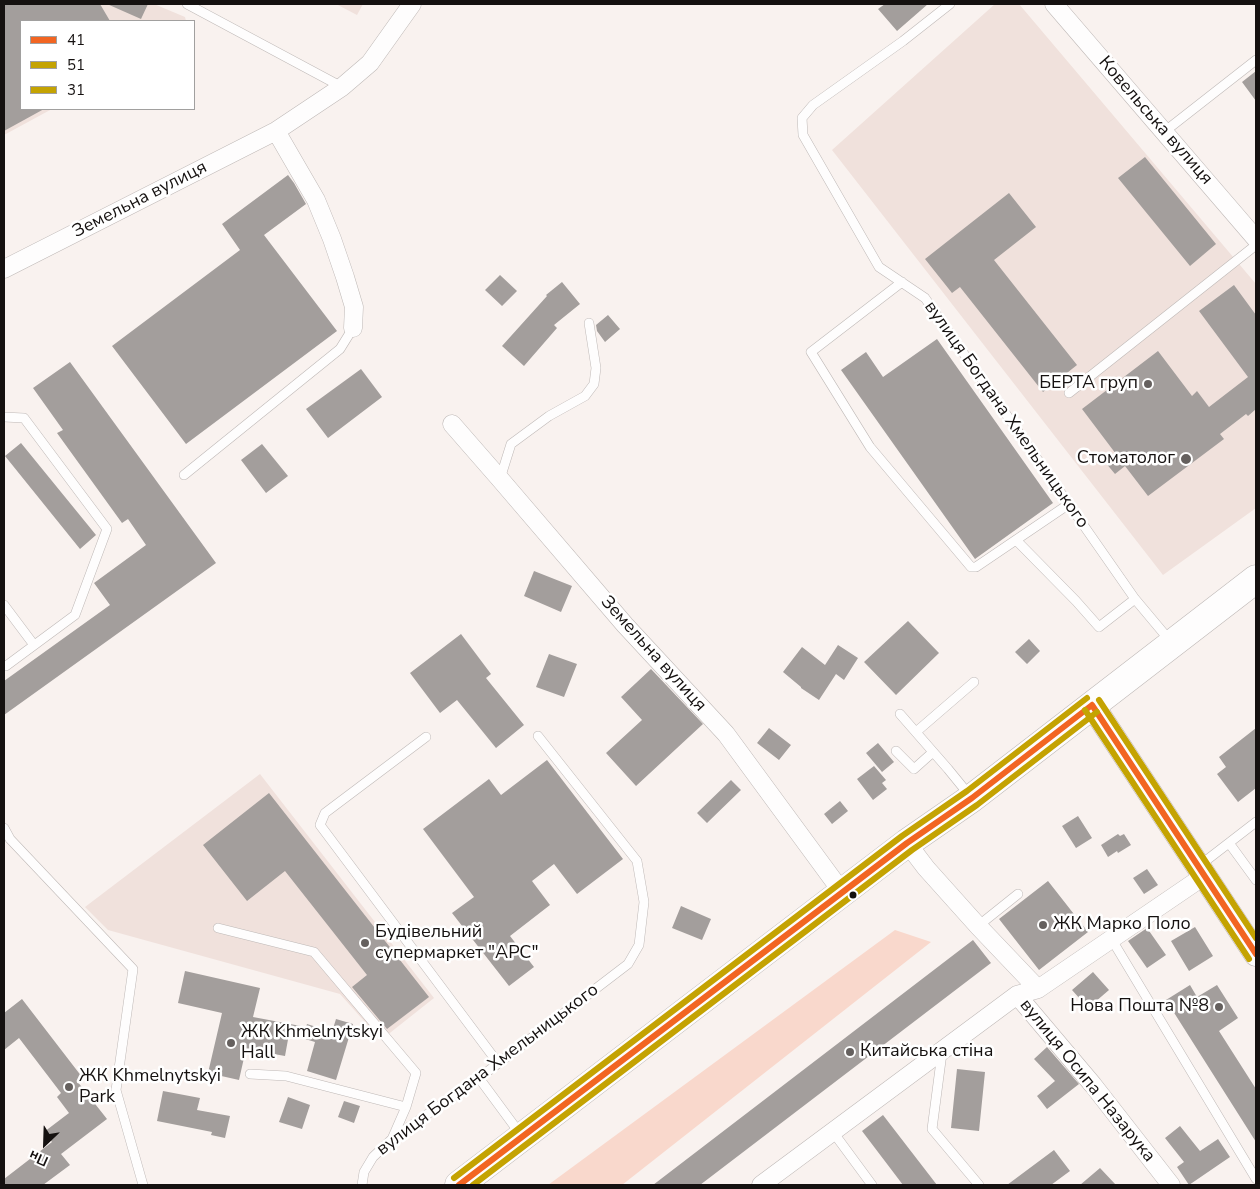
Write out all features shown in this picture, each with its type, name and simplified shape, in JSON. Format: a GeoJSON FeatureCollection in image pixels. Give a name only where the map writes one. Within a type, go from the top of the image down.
{"type":"FeatureCollection","features":[{"type":"Feature","properties":{"kind":"main road"},"geometry":{"type":"LineString","coordinates":[[460,1185],[842,892],[907,843],[972,798],[1256,579]]}},
{"type":"Feature","properties":{"kind":"main road"},"geometry":{"type":"LineString","coordinates":[[1092,705],[1256,954]]}},
{"type":"Feature","properties":{"kind":"street","name":"Земельна вулиця"},"geometry":{"type":"LineString","coordinates":[[4,269],[276,131],[342,87],[370,63],[412,4]]}},
{"type":"Feature","properties":{"kind":"street","name":"Ковельська вулиця"},"geometry":{"type":"LineString","coordinates":[[1054,4],[1164,132],[1253,230]]}},
{"type":"Feature","properties":{"kind":"street"},"geometry":{"type":"LineString","coordinates":[[276,131],[316,200],[332,239],[354,308],[353,328]]}},
{"type":"Feature","properties":{"kind":"street","name":"Земельна вулиця"},"geometry":{"type":"LineString","coordinates":[[452,424],[624,625],[726,734],[842,892]]}},
{"type":"Feature","properties":{"kind":"street","name":"вулиця Осипа Назарука"},"geometry":{"type":"LineString","coordinates":[[907,843],[926,868],[978,926],[1038,989]]}},
{"type":"Feature","properties":{"kind":"street","name":"вулиця Осипа Назарука"},"geometry":{"type":"LineString","coordinates":[[1170,1185],[1093,1085],[1016,996],[1038,989],[1112,940],[1201,871]]}},
{"type":"Feature","properties":{"kind":"street"},"geometry":{"type":"LineString","coordinates":[[761,1185],[1016,996]]}},
{"type":"Feature","properties":{"kind":"lane"},"geometry":{"type":"LineString","coordinates":[[187,4],[342,87]]}},
{"type":"Feature","properties":{"kind":"lane","name":"вулиця Богдана Хмельницького"},"geometry":{"type":"LineString","coordinates":[[950,4],[813,105],[802,118],[803,134],[879,267],[925,298],[1135,599],[1172,644]]}},
{"type":"Feature","properties":{"kind":"lane"},"geometry":{"type":"LineString","coordinates":[[1164,132],[1256,60]]}},
{"type":"Feature","properties":{"kind":"lane"},"geometry":{"type":"LineString","coordinates":[[1070,393],[1256,245]]}},
{"type":"Feature","properties":{"kind":"lane"},"geometry":{"type":"LineString","coordinates":[[902,282],[811,352],[870,447],[971,567],[976,567],[1069,504]]}},
{"type":"Feature","properties":{"kind":"lane"},"geometry":{"type":"LineString","coordinates":[[500,479],[511,444],[549,416],[585,396],[594,384],[596,368],[589,323]]}},
{"type":"Feature","properties":{"kind":"lane"},"geometry":{"type":"LineString","coordinates":[[184,475],[340,350],[353,328]]}},
{"type":"Feature","properties":{"kind":"lane"},"geometry":{"type":"LineString","coordinates":[[4,417],[24,418],[107,529],[75,615],[6,666]]}},
{"type":"Feature","properties":{"kind":"lane"},"geometry":{"type":"LineString","coordinates":[[1016,540],[1099,627],[1135,599]]}},
{"type":"Feature","properties":{"kind":"lane"},"geometry":{"type":"LineString","coordinates":[[4,604],[34,645]]}},
{"type":"Feature","properties":{"kind":"lane"},"geometry":{"type":"LineString","coordinates":[[916,732],[974,682]]}},
{"type":"Feature","properties":{"kind":"lane"},"geometry":{"type":"LineString","coordinates":[[900,714],[972,798]]}},
{"type":"Feature","properties":{"kind":"lane","name":"вулиця Богдана Хмельницького"},"geometry":{"type":"LineString","coordinates":[[362,1185],[364,1172],[373,1157],[392,1139],[479,1078],[628,964],[639,944],[644,902],[637,861],[538,736]]}},
{"type":"Feature","properties":{"kind":"lane"},"geometry":{"type":"LineString","coordinates":[[426,737],[325,813],[320,825],[498,1063]]}},
{"type":"Feature","properties":{"kind":"lane"},"geometry":{"type":"LineString","coordinates":[[896,751],[914,769],[933,752]]}},
{"type":"Feature","properties":{"kind":"lane"},"geometry":{"type":"LineString","coordinates":[[1201,871],[1229,843],[1256,822]]}},
{"type":"Feature","properties":{"kind":"lane"},"geometry":{"type":"LineString","coordinates":[[4,828],[10,839],[133,969],[116,1090],[143,1185]]}},
{"type":"Feature","properties":{"kind":"lane"},"geometry":{"type":"LineString","coordinates":[[1229,843],[1256,880]]}},
{"type":"Feature","properties":{"kind":"lane"},"geometry":{"type":"LineString","coordinates":[[978,926],[1018,894]]}},
{"type":"Feature","properties":{"kind":"lane"},"geometry":{"type":"LineString","coordinates":[[218,928],[314,952],[416,1072],[406,1107],[392,1139]]}},
{"type":"Feature","properties":{"kind":"lane"},"geometry":{"type":"LineString","coordinates":[[1112,940],[1256,1179]]}},
{"type":"Feature","properties":{"kind":"lane"},"geometry":{"type":"LineString","coordinates":[[942,1050],[932,1129],[979,1185]]}},
{"type":"Feature","properties":{"kind":"lane"},"geometry":{"type":"LineString","coordinates":[[250,1074],[286,1076],[406,1107]]}},
{"type":"Feature","properties":{"kind":"lane"},"geometry":{"type":"LineString","coordinates":[[479,1078],[523,1138]]}},
{"type":"Feature","properties":{"kind":"lane"},"geometry":{"type":"LineString","coordinates":[[833,1132],[872,1185]]}},
{"type":"Feature","properties":{"kind":"shaded area"},"geometry":{"type":"Polygon","coordinates":[[[4,4],[154,4],[185,17],[186,20],[20,20],[20,110],[50,110],[4,135],[4,4]]]}},
{"type":"Feature","properties":{"kind":"shaded area"},"geometry":{"type":"Polygon","coordinates":[[[336,4],[363,4],[357,15],[336,4]]]}},
{"type":"Feature","properties":{"kind":"shaded area"},"geometry":{"type":"Polygon","coordinates":[[[995,4],[1019,4],[1256,284],[1256,508],[1163,575],[832,150],[995,4]]]}},
{"type":"Feature","properties":{"kind":"shaded area","name":"Будівельний супермаркет \"АРС\""},"geometry":{"type":"Polygon","coordinates":[[[260,774],[434,998],[381,1040],[340,994],[108,930],[85,907],[260,774]]]}},
{"type":"Feature","properties":{"kind":"shaded area"},"geometry":{"type":"Polygon","coordinates":[[[895,930],[931,942],[622,1185],[548,1185],[895,930]]]}},
{"type":"Feature","properties":{"kind":"building"},"geometry":{"type":"Polygon","coordinates":[[[4,4],[100,4],[109,20],[20,20],[20,110],[42,110],[4,131],[4,4]]]}},
{"type":"Feature","properties":{"kind":"building"},"geometry":{"type":"Polygon","coordinates":[[[107,4],[148,4],[141,19],[107,4]]]}},
{"type":"Feature","properties":{"kind":"building"},"geometry":{"type":"Polygon","coordinates":[[[885,4],[928,4],[897,31],[878,9],[885,4]]]}},
{"type":"Feature","properties":{"kind":"building"},"geometry":{"type":"Polygon","coordinates":[[[1256,71],[1256,101],[1242,82],[1256,71]]]}},
{"type":"Feature","properties":{"kind":"building"},"geometry":{"type":"Polygon","coordinates":[[[1145,157],[1216,244],[1190,266],[1118,178],[1145,157]]]}},
{"type":"Feature","properties":{"kind":"building"},"geometry":{"type":"Polygon","coordinates":[[[288,175],[306,204],[264,235],[337,331],[186,444],[112,346],[240,250],[222,224],[288,175]]]}},
{"type":"Feature","properties":{"kind":"building"},"geometry":{"type":"Polygon","coordinates":[[[1009,193],[1036,227],[994,260],[1077,365],[1043,392],[960,287],[952,293],[925,259],[1009,193]]]}},
{"type":"Feature","properties":{"kind":"building"},"geometry":{"type":"Polygon","coordinates":[[[500,275],[517,291],[502,306],[485,290],[500,275]]]}},
{"type":"Feature","properties":{"kind":"building"},"geometry":{"type":"Polygon","coordinates":[[[562,282],[580,304],[554,325],[557,328],[524,366],[502,346],[546,295],[562,282]]]}},
{"type":"Feature","properties":{"kind":"building","name":"БЕРТА груп"},"geometry":{"type":"Polygon","coordinates":[[[1234,285],[1256,315],[1256,409],[1248,416],[1246,414],[1220,434],[1224,439],[1148,496],[1125,466],[1115,474],[1105,462],[1116,454],[1082,409],[1158,351],[1192,396],[1197,391],[1209,407],[1248,377],[1199,311],[1234,285]]]}},
{"type":"Feature","properties":{"kind":"building"},"geometry":{"type":"Polygon","coordinates":[[[608,315],[620,329],[605,342],[597,331],[596,325],[608,315]]]}},
{"type":"Feature","properties":{"kind":"building"},"geometry":{"type":"Polygon","coordinates":[[[937,339],[1053,503],[975,559],[841,370],[866,352],[883,377],[937,339]]]}},
{"type":"Feature","properties":{"kind":"building"},"geometry":{"type":"Polygon","coordinates":[[[70,362],[216,563],[4,715],[4,681],[110,605],[94,583],[146,545],[128,519],[122,523],[57,433],[63,430],[33,388],[70,362]]]}},
{"type":"Feature","properties":{"kind":"building"},"geometry":{"type":"Polygon","coordinates":[[[361,369],[382,397],[328,438],[306,409],[361,369]]]}},
{"type":"Feature","properties":{"kind":"building"},"geometry":{"type":"Polygon","coordinates":[[[21,443],[96,535],[80,549],[5,456],[21,443]]]}},
{"type":"Feature","properties":{"kind":"building"},"geometry":{"type":"Polygon","coordinates":[[[262,444],[288,476],[266,493],[241,460],[262,444]]]}},
{"type":"Feature","properties":{"kind":"building"},"geometry":{"type":"Polygon","coordinates":[[[534,571],[572,586],[561,612],[524,596],[534,571]]]}},
{"type":"Feature","properties":{"kind":"building"},"geometry":{"type":"Polygon","coordinates":[[[908,621],[939,653],[896,695],[864,662],[908,621]]]}},
{"type":"Feature","properties":{"kind":"building"},"geometry":{"type":"Polygon","coordinates":[[[461,634],[491,674],[486,678],[524,725],[496,748],[457,700],[440,713],[410,673],[461,634]]]}},
{"type":"Feature","properties":{"kind":"building"},"geometry":{"type":"Polygon","coordinates":[[[1029,639],[1040,651],[1027,664],[1015,652],[1029,639]]]}},
{"type":"Feature","properties":{"kind":"building"},"geometry":{"type":"Polygon","coordinates":[[[838,645],[858,658],[844,680],[836,674],[819,700],[801,688],[783,672],[802,647],[825,665],[838,645]]]}},
{"type":"Feature","properties":{"kind":"building"},"geometry":{"type":"Polygon","coordinates":[[[549,654],[577,664],[564,697],[536,687],[549,654]]]}},
{"type":"Feature","properties":{"kind":"building"},"geometry":{"type":"Polygon","coordinates":[[[651,669],[703,724],[636,786],[606,753],[642,720],[621,697],[651,669]]]}},
{"type":"Feature","properties":{"kind":"building"},"geometry":{"type":"Polygon","coordinates":[[[769,728],[791,745],[779,760],[757,743],[769,728]]]}},
{"type":"Feature","properties":{"kind":"building"},"geometry":{"type":"Polygon","coordinates":[[[1256,728],[1256,788],[1238,802],[1217,774],[1226,767],[1219,757],[1256,728]]]}},
{"type":"Feature","properties":{"kind":"building"},"geometry":{"type":"Polygon","coordinates":[[[878,743],[894,762],[882,772],[866,753],[878,743]]]}},
{"type":"Feature","properties":{"kind":"building"},"geometry":{"type":"Polygon","coordinates":[[[547,760],[623,859],[577,894],[554,864],[532,881],[550,905],[510,936],[534,967],[509,986],[452,913],[474,897],[423,829],[489,779],[501,795],[547,760]]]}},
{"type":"Feature","properties":{"kind":"building"},"geometry":{"type":"Polygon","coordinates":[[[874,766],[886,780],[882,783],[887,789],[873,800],[857,779],[874,766]]]}},
{"type":"Feature","properties":{"kind":"building"},"geometry":{"type":"Polygon","coordinates":[[[731,780],[741,790],[707,823],[697,813],[731,780]]]}},
{"type":"Feature","properties":{"kind":"building","name":"Будівельний супермаркет \"АРС\""},"geometry":{"type":"Polygon","coordinates":[[[269,793],[429,997],[387,1029],[352,987],[367,975],[285,871],[247,901],[203,845],[269,793]]]}},
{"type":"Feature","properties":{"kind":"building"},"geometry":{"type":"Polygon","coordinates":[[[840,801],[848,811],[832,824],[824,814],[840,801]]]}},
{"type":"Feature","properties":{"kind":"building"},"geometry":{"type":"Polygon","coordinates":[[[1078,816],[1092,838],[1076,848],[1062,826],[1078,816]]]}},
{"type":"Feature","properties":{"kind":"building"},"geometry":{"type":"Polygon","coordinates":[[[1118,834],[1120,836],[1124,834],[1131,845],[1108,857],[1101,845],[1118,834]]]}},
{"type":"Feature","properties":{"kind":"building"},"geometry":{"type":"Polygon","coordinates":[[[1147,869],[1158,885],[1144,894],[1133,878],[1147,869]]]}},
{"type":"Feature","properties":{"kind":"building","name":"ЖК Марко Поло"},"geometry":{"type":"Polygon","coordinates":[[[1048,881],[1088,932],[1039,970],[999,919],[1048,881]]]}},
{"type":"Feature","properties":{"kind":"building"},"geometry":{"type":"Polygon","coordinates":[[[681,906],[711,919],[702,940],[672,928],[681,906]]]}},
{"type":"Feature","properties":{"kind":"building"},"geometry":{"type":"Polygon","coordinates":[[[1195,927],[1213,956],[1189,971],[1171,941],[1195,927]]]}},
{"type":"Feature","properties":{"kind":"building"},"geometry":{"type":"Polygon","coordinates":[[[1147,928],[1166,955],[1147,968],[1128,941],[1147,928]]]}},
{"type":"Feature","properties":{"kind":"building","name":"Китайська стіна"},"geometry":{"type":"Polygon","coordinates":[[[973,940],[991,963],[700,1185],[653,1185],[973,940]]]}},
{"type":"Feature","properties":{"kind":"building"},"geometry":{"type":"Polygon","coordinates":[[[185,971],[260,988],[253,1017],[306,1027],[307,1024],[332,1032],[336,1019],[353,1024],[336,1080],[307,1071],[315,1042],[289,1034],[285,1056],[246,1049],[239,1080],[208,1073],[222,1013],[178,1003],[185,971]]]}},
{"type":"Feature","properties":{"kind":"building"},"geometry":{"type":"Polygon","coordinates":[[[1093,972],[1109,990],[1088,1008],[1072,990],[1093,972]]]}},
{"type":"Feature","properties":{"kind":"building"},"geometry":{"type":"Polygon","coordinates":[[[1190,985],[1197,997],[1217,985],[1238,1018],[1219,1031],[1256,1089],[1256,1142],[1166,1000],[1190,985]]]}},
{"type":"Feature","properties":{"kind":"building","name":"ЖК Khmelnytskyi Park"},"geometry":{"type":"Polygon","coordinates":[[[22,999],[82,1077],[77,1081],[107,1119],[61,1154],[70,1165],[43,1185],[4,1185],[4,1179],[52,1142],[44,1132],[69,1113],[57,1097],[61,1093],[19,1038],[4,1050],[4,1013],[22,999]]]}},
{"type":"Feature","properties":{"kind":"building"},"geometry":{"type":"Polygon","coordinates":[[[1047,1047],[1079,1084],[1047,1109],[1037,1096],[1055,1081],[1034,1059],[1047,1047]]]}},
{"type":"Feature","properties":{"kind":"building"},"geometry":{"type":"Polygon","coordinates":[[[957,1069],[985,1072],[979,1131],[951,1128],[957,1069]]]}},
{"type":"Feature","properties":{"kind":"building"},"geometry":{"type":"Polygon","coordinates":[[[163,1091],[200,1098],[197,1110],[230,1116],[225,1138],[211,1135],[212,1132],[157,1121],[163,1091]]]}},
{"type":"Feature","properties":{"kind":"building"},"geometry":{"type":"Polygon","coordinates":[[[288,1097],[310,1105],[302,1129],[279,1122],[288,1097]]]}},
{"type":"Feature","properties":{"kind":"building"},"geometry":{"type":"Polygon","coordinates":[[[344,1101],[360,1106],[354,1123],[338,1117],[344,1101]]]}},
{"type":"Feature","properties":{"kind":"building"},"geometry":{"type":"Polygon","coordinates":[[[883,1115],[937,1185],[903,1185],[862,1131],[883,1115]]]}},
{"type":"Feature","properties":{"kind":"building"},"geometry":{"type":"Polygon","coordinates":[[[1180,1126],[1200,1151],[1218,1139],[1230,1157],[1189,1185],[1177,1167],[1184,1162],[1165,1138],[1180,1126]]]}},
{"type":"Feature","properties":{"kind":"building"},"geometry":{"type":"Polygon","coordinates":[[[1054,1150],[1070,1171],[1051,1185],[1007,1185],[1054,1150]]]}},
{"type":"Feature","properties":{"kind":"building"},"geometry":{"type":"Polygon","coordinates":[[[1100,1168],[1116,1185],[1080,1185],[1100,1168]]]}},
{"type":"Feature","properties":{"kind":"transit line","name":"31"},"geometry":{"type":"LineString","coordinates":[[454,1178],[902,836],[967,791],[1087,698]]}},
{"type":"Feature","properties":{"kind":"transit line","name":"31"},"geometry":{"type":"LineString","coordinates":[[1099,700],[1256,938]]}},
{"type":"Feature","properties":{"kind":"transit line","name":"41"},"geometry":{"type":"LineString","coordinates":[[1092,705],[1256,954]]}},
{"type":"Feature","properties":{"kind":"transit line","name":"41"},"geometry":{"type":"LineString","coordinates":[[459,1185],[907,843],[972,798],[1092,705]]}},
{"type":"Feature","properties":{"kind":"transit line","name":"51"},"geometry":{"type":"LineString","coordinates":[[1085,710],[1249,959]]}},
{"type":"Feature","properties":{"kind":"transit line","name":"51"},"geometry":{"type":"LineString","coordinates":[[473,1185],[912,850],[977,805],[1097,712]]}},
{"type":"Feature","properties":{"kind":"place","name":"БЕРТА груп"},"geometry":{"type":"Point","coordinates":[1148,384]}},
{"type":"Feature","properties":{"kind":"place","name":"Стоматолог"},"geometry":{"type":"Point","coordinates":[1186,459]}},
{"type":"Feature","properties":{"kind":"place","name":"ЖК Марко Поло"},"geometry":{"type":"Point","coordinates":[1043,925]}},
{"type":"Feature","properties":{"kind":"place","name":"Будівельний супермаркет \"АРС\""},"geometry":{"type":"Point","coordinates":[365,943]}},
{"type":"Feature","properties":{"kind":"place","name":"Нова Пошта №8"},"geometry":{"type":"Point","coordinates":[1219,1007]}},
{"type":"Feature","properties":{"kind":"place","name":"ЖК Khmelnytskyi Hall"},"geometry":{"type":"Point","coordinates":[231,1043]}},
{"type":"Feature","properties":{"kind":"place","name":"Китайська стіна"},"geometry":{"type":"Point","coordinates":[850,1052]}},
{"type":"Feature","properties":{"kind":"place","name":"ЖК Khmelnytskyi Park"},"geometry":{"type":"Point","coordinates":[69,1087]}}]}
